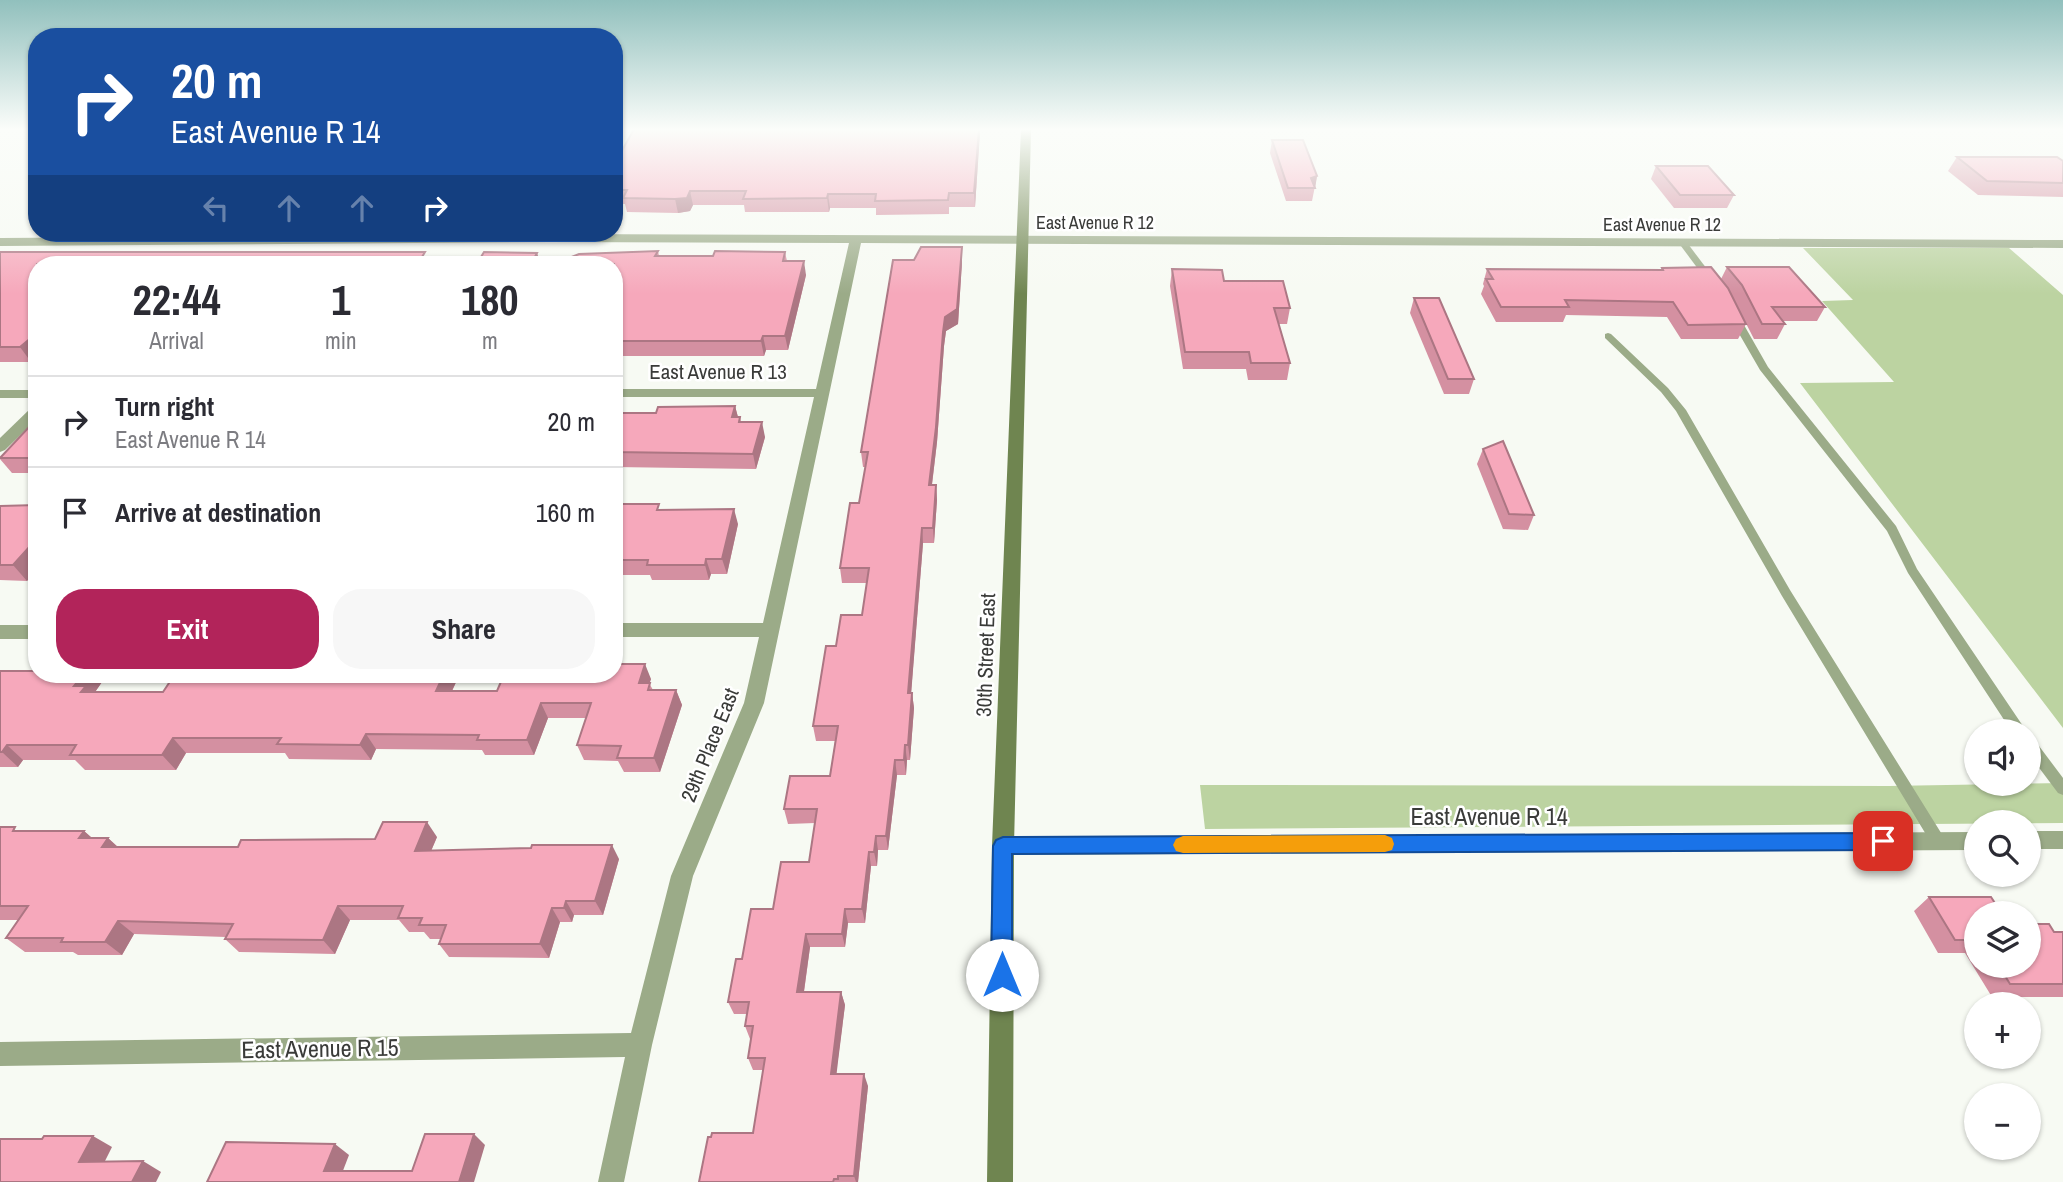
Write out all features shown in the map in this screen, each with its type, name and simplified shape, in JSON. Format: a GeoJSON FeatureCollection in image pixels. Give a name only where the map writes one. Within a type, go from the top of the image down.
{"type":"FeatureCollection","features":[{"type":"Feature","properties":{"kind":"street","name":"30th Street East"},"geometry":{"type":"LineString","coordinates":[[1000,1182],[1003,846],[1024,184]]}},
{"type":"Feature","properties":{"kind":"street","name":"East Avenue R 12"},"geometry":{"type":"LineString","coordinates":[[623,236],[2063,244]]}},
{"type":"Feature","properties":{"kind":"street","name":"29th Place East"},"geometry":{"type":"LineString","coordinates":[[611,1182],[640,1045],[682,876],[754,703],[856,239]]}},
{"type":"Feature","properties":{"kind":"street","name":"East Avenue R 12"},"geometry":{"type":"LineString","coordinates":[[0,242],[28,242]]}},
{"type":"Feature","properties":{"kind":"street","name":"East Avenue R 13"},"geometry":{"type":"LineString","coordinates":[[623,393],[822,393]]}},
{"type":"Feature","properties":{"kind":"street"},"geometry":{"type":"LineString","coordinates":[[0,394],[28,394]]}},
{"type":"Feature","properties":{"kind":"street"},"geometry":{"type":"LineString","coordinates":[[0,447],[28,419]]}},
{"type":"Feature","properties":{"kind":"street"},"geometry":{"type":"LineString","coordinates":[[623,630],[771,629]]}},
{"type":"Feature","properties":{"kind":"street"},"geometry":{"type":"LineString","coordinates":[[0,632],[28,632]]}},
{"type":"Feature","properties":{"kind":"street"},"geometry":{"type":"LineString","coordinates":[[2041,840],[2063,840]]}},
{"type":"Feature","properties":{"kind":"street","name":"East Avenue R 14"},"geometry":{"type":"LineString","coordinates":[[1003,846],[1964,841]]}},
{"type":"Feature","properties":{"kind":"street","name":"East Avenue R 15"},"geometry":{"type":"LineString","coordinates":[[0,1054],[640,1045]]}},
{"type":"Feature","properties":{"kind":"lane"},"geometry":{"type":"LineString","coordinates":[[1682,242],[1720,292]]}},
{"type":"Feature","properties":{"kind":"lane"},"geometry":{"type":"LineString","coordinates":[[1731,310],[1764,368],[1892,529],[1912,570],[2012,719]]}},
{"type":"Feature","properties":{"kind":"lane"},"geometry":{"type":"LineString","coordinates":[[1608,336],[1627,358],[1668,391],[1681,410],[1786,593],[1938,841]]}},
{"type":"Feature","properties":{"kind":"lane"},"geometry":{"type":"LineString","coordinates":[[2041,759],[2063,789]]}},
{"type":"Feature","properties":{"kind":"green space"},"geometry":{"type":"Polygon","coordinates":[[[1803,248],[2009,248],[2063,295],[2063,728],[1800,383],[1894,382],[1822,301],[1853,300],[1803,248]]]}},
{"type":"Feature","properties":{"kind":"green space"},"geometry":{"type":"Polygon","coordinates":[[[2041,783],[2063,783],[2063,823],[2041,823],[2041,810],[1964,810],[1964,824],[1205,829],[1200,785],[1964,785],[1964,796],[2041,796],[2041,783]]]}},
{"type":"Feature","properties":{"kind":"building"},"geometry":{"type":"Polygon","coordinates":[[[623,184],[975,184],[974,193],[949,193],[948,200],[875,201],[876,194],[828,194],[827,198],[743,199],[746,191],[690,191],[687,198],[675,199],[623,198],[627,190],[623,190],[623,184]]]}},
{"type":"Feature","properties":{"kind":"building"},"geometry":{"type":"Polygon","coordinates":[[[1287,184],[1313,184],[1315,188],[1288,188],[1287,184]]]}},
{"type":"Feature","properties":{"kind":"building"},"geometry":{"type":"Polygon","coordinates":[[[1671,184],[1724,184],[1734,195],[1680,195],[1671,184]]]}},
{"type":"Feature","properties":{"kind":"building"},"geometry":{"type":"Polygon","coordinates":[[[921,247],[962,247],[957,309],[945,317],[943,332],[929,485],[936,485],[933,528],[922,528],[908,693],[912,693],[908,745],[905,745],[904,760],[895,760],[886,836],[876,836],[874,852],[869,852],[862,909],[845,909],[842,934],[806,934],[797,992],[841,992],[831,1074],[864,1074],[854,1176],[838,1176],[833,1182],[699,1182],[708,1137],[711,1137],[712,1133],[753,1133],[765,1058],[748,1058],[753,1026],[745,1026],[749,1002],[728,1002],[736,959],[742,959],[751,909],[773,909],[781,862],[809,862],[817,809],[784,809],[790,776],[830,776],[838,726],[813,726],[826,646],[836,646],[841,615],[862,615],[869,568],[840,568],[850,503],[859,503],[868,452],[861,452],[893,260],[914,260],[921,247]]]}},
{"type":"Feature","properties":{"kind":"building"},"geometry":{"type":"Polygon","coordinates":[[[658,251],[655,256],[713,256],[715,251],[785,252],[783,261],[804,261],[785,336],[763,336],[761,341],[623,341],[623,256],[574,256],[658,251]]]}},
{"type":"Feature","properties":{"kind":"building"},"geometry":{"type":"Polygon","coordinates":[[[0,252],[425,252],[423,256],[28,256],[28,340],[20,347],[0,347],[0,252]]]}},
{"type":"Feature","properties":{"kind":"building"},"geometry":{"type":"Polygon","coordinates":[[[484,252],[537,253],[535,256],[482,256],[484,252]]]}},
{"type":"Feature","properties":{"kind":"building"},"geometry":{"type":"Polygon","coordinates":[[[1711,267],[1728,288],[1746,324],[1688,325],[1673,302],[1565,300],[1569,307],[1501,307],[1486,279],[1493,279],[1487,269],[1663,270],[1662,268],[1711,267]]]}},
{"type":"Feature","properties":{"kind":"building"},"geometry":{"type":"Polygon","coordinates":[[[1727,267],[1789,267],[1825,307],[1772,307],[1785,324],[1762,324],[1742,285],[1727,267]]]}},
{"type":"Feature","properties":{"kind":"building"},"geometry":{"type":"Polygon","coordinates":[[[1172,269],[1222,270],[1224,281],[1283,281],[1290,308],[1274,308],[1290,363],[1251,363],[1249,352],[1185,352],[1172,269]]]}},
{"type":"Feature","properties":{"kind":"building"},"geometry":{"type":"Polygon","coordinates":[[[1414,298],[1439,298],[1474,379],[1448,379],[1414,298]]]}},
{"type":"Feature","properties":{"kind":"building"},"geometry":{"type":"Polygon","coordinates":[[[735,406],[732,417],[740,417],[739,422],[762,422],[753,454],[623,452],[623,413],[656,413],[658,407],[735,406]]]}},
{"type":"Feature","properties":{"kind":"building"},"geometry":{"type":"Polygon","coordinates":[[[28,428],[28,458],[0,458],[28,428]]]}},
{"type":"Feature","properties":{"kind":"building"},"geometry":{"type":"Polygon","coordinates":[[[1503,441],[1534,515],[1509,514],[1483,449],[1503,441]]]}},
{"type":"Feature","properties":{"kind":"building"},"geometry":{"type":"Polygon","coordinates":[[[623,504],[659,504],[657,510],[734,509],[722,559],[706,559],[705,565],[647,565],[648,560],[623,560],[623,504]]]}},
{"type":"Feature","properties":{"kind":"building"},"geometry":{"type":"Polygon","coordinates":[[[28,505],[28,548],[13,565],[0,565],[0,506],[28,505]]]}},
{"type":"Feature","properties":{"kind":"building"},"geometry":{"type":"Polygon","coordinates":[[[623,664],[645,664],[639,683],[650,683],[648,690],[676,690],[654,758],[617,758],[621,746],[577,745],[591,703],[541,703],[527,740],[477,740],[479,735],[366,734],[360,745],[277,744],[281,738],[173,738],[162,755],[70,755],[76,745],[7,745],[0,752],[0,671],[28,671],[28,683],[76,683],[74,686],[86,686],[81,692],[163,692],[169,683],[440,683],[436,691],[497,691],[500,683],[623,683],[623,664]]]}},
{"type":"Feature","properties":{"kind":"building"},"geometry":{"type":"Polygon","coordinates":[[[383,822],[427,822],[415,851],[531,848],[532,845],[612,845],[595,901],[566,901],[564,908],[552,908],[540,944],[439,944],[446,925],[419,925],[422,918],[398,918],[403,906],[338,906],[323,940],[225,939],[233,924],[118,921],[105,942],[61,942],[63,938],[6,938],[28,906],[0,906],[0,827],[15,827],[13,831],[84,831],[79,838],[108,838],[102,847],[238,847],[241,840],[375,839],[383,822]]]}},
{"type":"Feature","properties":{"kind":"building"},"geometry":{"type":"Polygon","coordinates":[[[1929,897],[1991,897],[1994,901],[1964,901],[1964,940],[1955,940],[1929,897]]]}},
{"type":"Feature","properties":{"kind":"building"},"geometry":{"type":"Polygon","coordinates":[[[2041,924],[2049,924],[2054,932],[2063,932],[2063,984],[2010,984],[2006,978],[2041,978],[2041,924]]]}},
{"type":"Feature","properties":{"kind":"building"},"geometry":{"type":"Polygon","coordinates":[[[425,1134],[474,1134],[459,1182],[207,1182],[226,1142],[335,1144],[324,1171],[412,1171],[425,1134]]]}},
{"type":"Feature","properties":{"kind":"building"},"geometry":{"type":"Polygon","coordinates":[[[44,1136],[93,1136],[79,1162],[143,1161],[132,1182],[0,1182],[0,1139],[42,1139],[44,1136]]]}},
{"type":"Feature","properties":{"kind":"slow traffic"},"geometry":{"type":"LineString","coordinates":[[1183,845],[1385,844]]}},
{"type":"Feature","properties":{"kind":"route"},"geometry":{"type":"LineString","coordinates":[[1002,975],[1003,846],[1883,841]]}}]}
